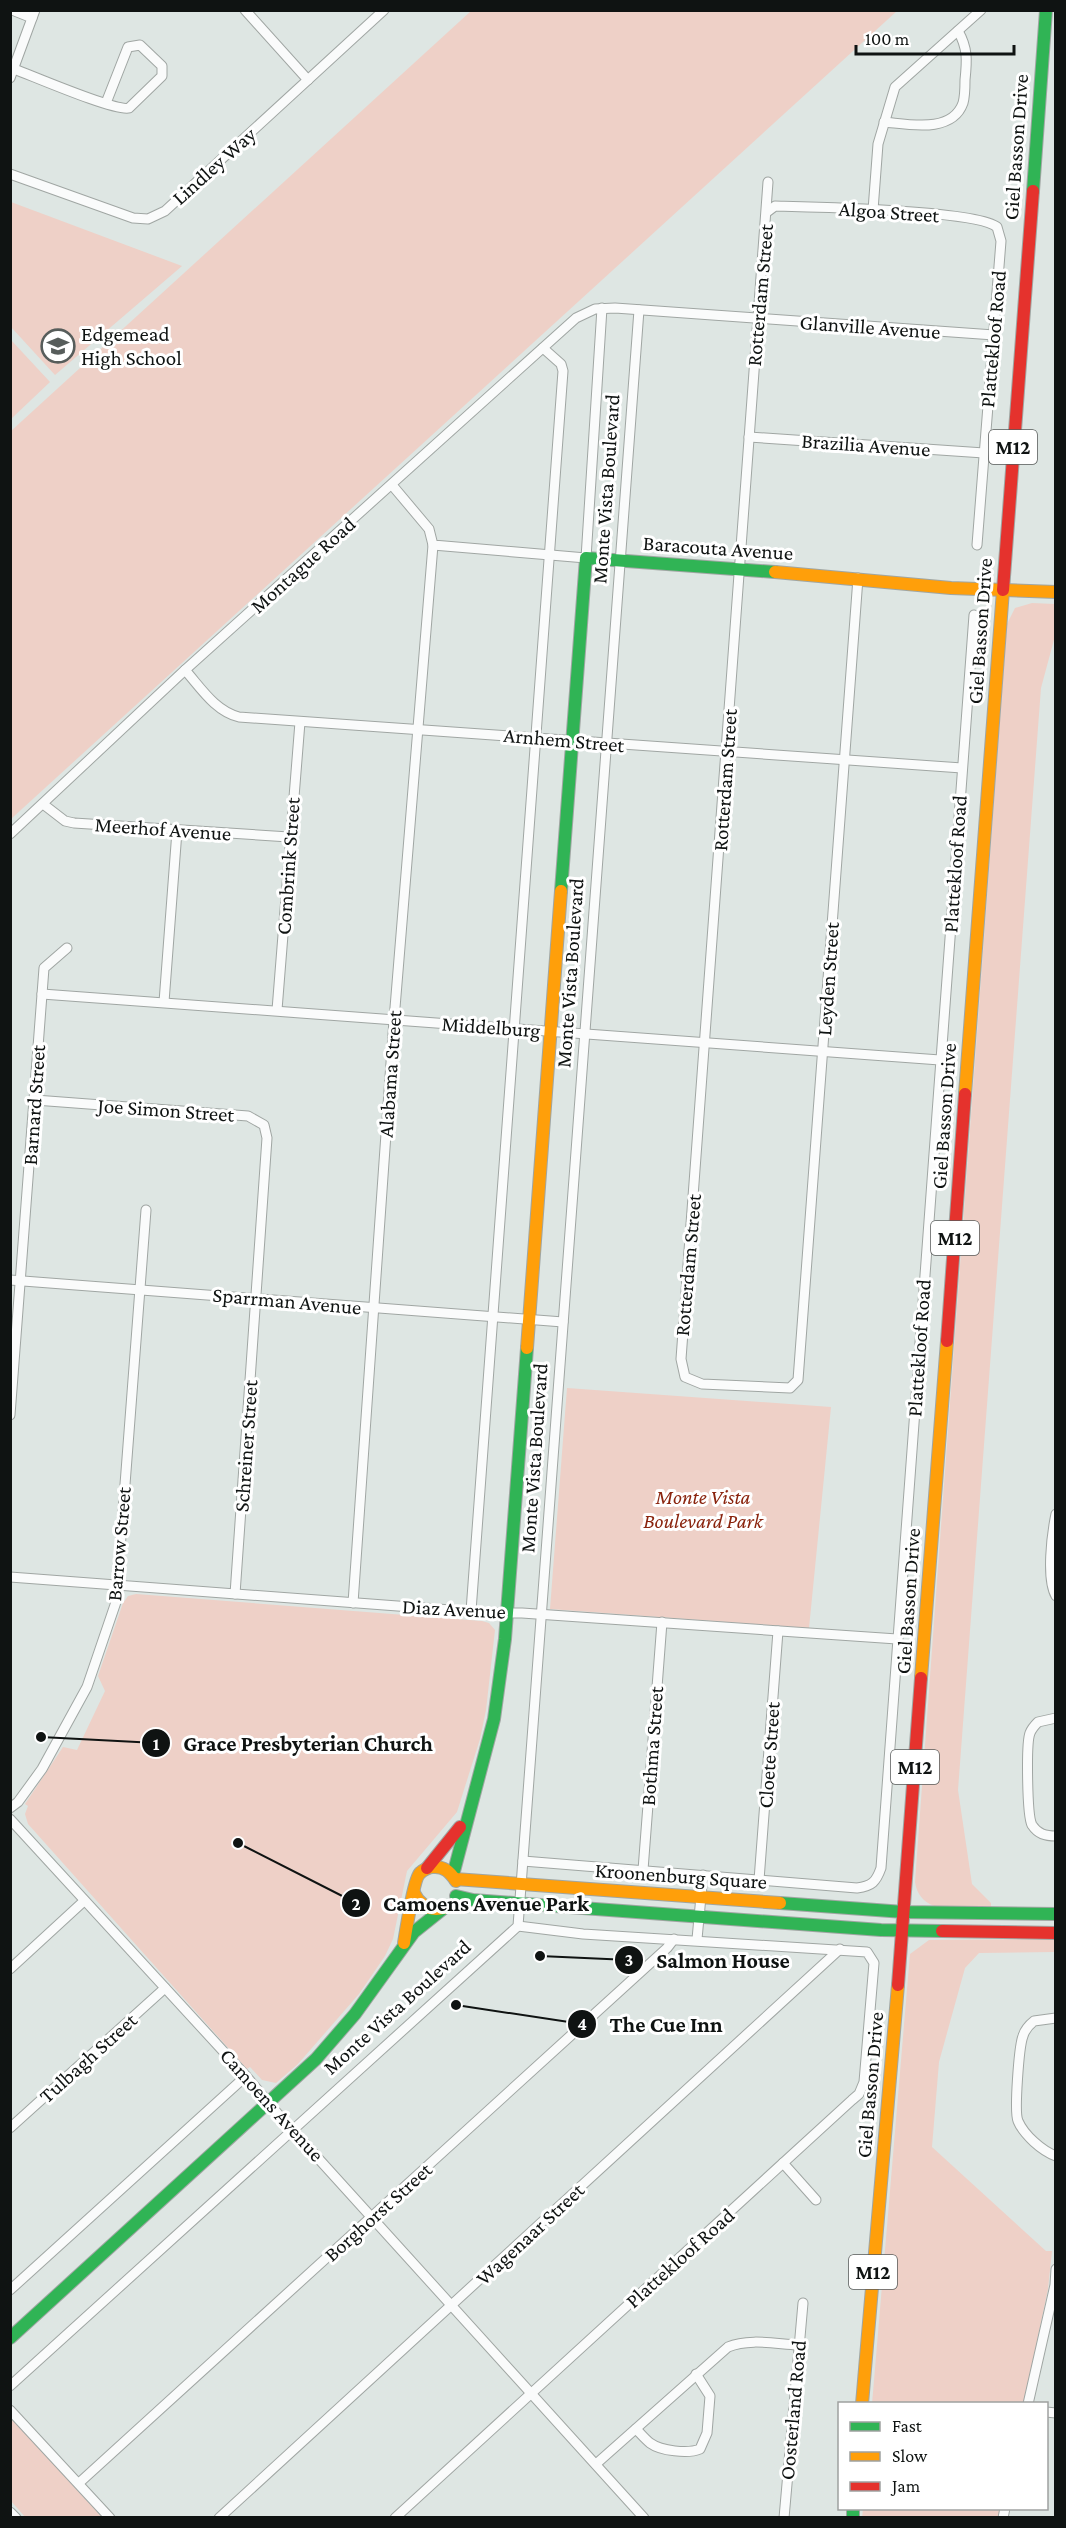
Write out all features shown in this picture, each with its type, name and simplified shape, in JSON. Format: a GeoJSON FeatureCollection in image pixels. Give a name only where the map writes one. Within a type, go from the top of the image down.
{"type":"FeatureCollection","features":[{"type":"Feature","properties":{"kind":"main road","name":"Giel Basson Drive"},"geometry":{"type":"LineString","coordinates":[[862,2402],[903,1932],[1046,10]]}},
{"type":"Feature","properties":{"kind":"main road","name":"Baracouta Avenue"},"geometry":{"type":"LineString","coordinates":[[586,558],[858,578],[951,588],[1056,592]]}},
{"type":"Feature","properties":{"kind":"main road","name":"Monte Vista Boulevard"},"geometry":{"type":"LineString","coordinates":[[454,1877],[469,1807],[494,1719],[507,1614],[586,558]]}},
{"type":"Feature","properties":{"kind":"main road","name":"Monte Vista Boulevard"},"geometry":{"type":"LineString","coordinates":[[427,1868],[456,1834],[469,1807]]}},
{"type":"Feature","properties":{"kind":"main road"},"geometry":{"type":"LineString","coordinates":[[441,1867],[454,1877],[456,1896],[444,1908],[435,1910],[426,1907],[418,1901],[414,1893],[416,1878],[427,1868],[441,1867]]}},
{"type":"Feature","properties":{"kind":"main road","name":"Kroonenburg Square"},"geometry":{"type":"LineString","coordinates":[[454,1877],[904,1912],[1056,1914]]}},
{"type":"Feature","properties":{"kind":"main road","name":"Monte Vista Boulevard"},"geometry":{"type":"LineString","coordinates":[[403,1946],[414,1893]]}},
{"type":"Feature","properties":{"kind":"main road","name":"Kroonenburg Square"},"geometry":{"type":"LineString","coordinates":[[456,1896],[473,1900],[903,1932],[1056,1933]]}},
{"type":"Feature","properties":{"kind":"main road","name":"Monte Vista Boulevard"},"geometry":{"type":"LineString","coordinates":[[10,2338],[269,2102],[331,2042],[367,1998],[403,1946],[425,1921],[444,1908]]}},
{"type":"Feature","properties":{"kind":"street"},"geometry":{"type":"LineString","coordinates":[[12,10],[33,14],[12,74],[121,109],[129,108],[162,76],[162,66],[140,45],[128,47],[106,103]]}},
{"type":"Feature","properties":{"kind":"street"},"geometry":{"type":"LineString","coordinates":[[245,10],[308,80]]}},
{"type":"Feature","properties":{"kind":"street","name":"Lindley Way"},"geometry":{"type":"LineString","coordinates":[[10,174],[133,218],[154,217],[165,211],[384,10]]}},
{"type":"Feature","properties":{"kind":"street"},"geometry":{"type":"LineString","coordinates":[[873,210],[878,144],[895,87],[981,10]]}},
{"type":"Feature","properties":{"kind":"street"},"geometry":{"type":"LineString","coordinates":[[884,122],[932,126],[941,123],[958,111],[963,104],[968,55],[958,32]]}},
{"type":"Feature","properties":{"kind":"street","name":"Rotterdam Street"},"geometry":{"type":"LineString","coordinates":[[768,182],[681,1359],[685,1377],[702,1384],[790,1388],[798,1380]]}},
{"type":"Feature","properties":{"kind":"street","name":"Algoa Street"},"geometry":{"type":"LineString","coordinates":[[767,212],[775,206],[873,210],[985,220],[997,227],[1001,241]]}},
{"type":"Feature","properties":{"kind":"street","name":"Plattekloof Road"},"geometry":{"type":"LineString","coordinates":[[977,545],[1001,241]]}},
{"type":"Feature","properties":{"kind":"street","name":"Glanville Avenue"},"geometry":{"type":"LineString","coordinates":[[602,308],[994,335]]}},
{"type":"Feature","properties":{"kind":"street","name":"Monte Vista Boulevard"},"geometry":{"type":"LineString","coordinates":[[586,558],[602,308]]}},
{"type":"Feature","properties":{"kind":"street","name":"Montague Road"},"geometry":{"type":"LineString","coordinates":[[10,834],[186,670],[581,314],[602,308]]}},
{"type":"Feature","properties":{"kind":"street","name":"Monte Vista Boulevard"},"geometry":{"type":"LineString","coordinates":[[10,2386],[292,2128],[518,1926],[639,310]]}},
{"type":"Feature","properties":{"kind":"street"},"geometry":{"type":"LineString","coordinates":[[471,1611],[563,371],[561,364],[543,348]]}},
{"type":"Feature","properties":{"kind":"street","name":"Brazilia Avenue"},"geometry":{"type":"LineString","coordinates":[[749,437],[984,453]]}},
{"type":"Feature","properties":{"kind":"street"},"geometry":{"type":"LineString","coordinates":[[392,485],[425,522],[433,545]]}},
{"type":"Feature","properties":{"kind":"street","name":"Baracouta Avenue"},"geometry":{"type":"LineString","coordinates":[[433,545],[586,558]]}},
{"type":"Feature","properties":{"kind":"street","name":"Alabama Street"},"geometry":{"type":"LineString","coordinates":[[353,1603],[394,1020],[433,545]]}},
{"type":"Feature","properties":{"kind":"street","name":"Leyden Street"},"geometry":{"type":"LineString","coordinates":[[798,1380],[858,578]]}},
{"type":"Feature","properties":{"kind":"street","name":"Plattekloof Road"},"geometry":{"type":"LineString","coordinates":[[857,1888],[868,1887],[875,1883],[881,1868],[974,615]]}},
{"type":"Feature","properties":{"kind":"street","name":"Arnhem Street"},"geometry":{"type":"LineString","coordinates":[[186,670],[218,708],[229,714],[300,722],[418,728],[607,744],[962,768]]}},
{"type":"Feature","properties":{"kind":"street","name":"Combrink Street"},"geometry":{"type":"LineString","coordinates":[[277,1010],[289,837],[300,722]]}},
{"type":"Feature","properties":{"kind":"street","name":"Meerhof Avenue"},"geometry":{"type":"LineString","coordinates":[[43,804],[65,821],[74,823],[289,837]]}},
{"type":"Feature","properties":{"kind":"street"},"geometry":{"type":"LineString","coordinates":[[164,1002],[177,831]]}},
{"type":"Feature","properties":{"kind":"street","name":"Barnard Street"},"geometry":{"type":"LineString","coordinates":[[10,1415],[44,968],[67,948]]}},
{"type":"Feature","properties":{"kind":"street","name":"Middelburg"},"geometry":{"type":"LineString","coordinates":[[42,994],[940,1060]]}},
{"type":"Feature","properties":{"kind":"street","name":"Joe Simon Street"},"geometry":{"type":"LineString","coordinates":[[34,1100],[248,1116],[264,1125],[267,1138],[257,1299]]}},
{"type":"Feature","properties":{"kind":"street","name":"Barrow Street"},"geometry":{"type":"LineString","coordinates":[[10,1808],[18,1802],[42,1769],[87,1687],[116,1602],[146,1210]]}},
{"type":"Feature","properties":{"kind":"street","name":"Sparrman Avenue"},"geometry":{"type":"LineString","coordinates":[[10,1280],[563,1322]]}},
{"type":"Feature","properties":{"kind":"street","name":"Schreiner Street"},"geometry":{"type":"LineString","coordinates":[[235,1594],[257,1299]]}},
{"type":"Feature","properties":{"kind":"street"},"geometry":{"type":"LineString","coordinates":[[1056,1514],[1051,1586],[1056,1596]]}},
{"type":"Feature","properties":{"kind":"street","name":"Diaz Avenue"},"geometry":{"type":"LineString","coordinates":[[10,1577],[507,1614],[542,1614],[897,1639]]}},
{"type":"Feature","properties":{"kind":"street","name":"Bothma Street"},"geometry":{"type":"LineString","coordinates":[[643,1870],[662,1622]]}},
{"type":"Feature","properties":{"kind":"street","name":"Cloete Street"},"geometry":{"type":"LineString","coordinates":[[759,1880],[778,1631]]}},
{"type":"Feature","properties":{"kind":"street"},"geometry":{"type":"LineString","coordinates":[[1056,1718],[1038,1722],[1029,1736],[1028,1812],[1038,1832],[1044,1836],[1056,1836]]}},
{"type":"Feature","properties":{"kind":"street","name":"Camoens Avenue"},"geometry":{"type":"LineString","coordinates":[[10,1819],[246,2076],[451,2306],[644,2517]]}},
{"type":"Feature","properties":{"kind":"street","name":"Kroonenburg Square"},"geometry":{"type":"LineString","coordinates":[[523,1861],[857,1888]]}},
{"type":"Feature","properties":{"kind":"street"},"geometry":{"type":"LineString","coordinates":[[697,1939],[703,1875]]}},
{"type":"Feature","properties":{"kind":"street"},"geometry":{"type":"LineString","coordinates":[[10,1969],[84,1902]]}},
{"type":"Feature","properties":{"kind":"street"},"geometry":{"type":"LineString","coordinates":[[518,1926],[583,1934],[840,1949]]}},
{"type":"Feature","properties":{"kind":"street","name":"Borghorst Street"},"geometry":{"type":"LineString","coordinates":[[79,2483],[667,1948],[674,1938]]}},
{"type":"Feature","properties":{"kind":"street","name":"Plattekloof Road"},"geometry":{"type":"LineString","coordinates":[[395,2517],[859,2094],[866,2069],[874,1964],[870,1954],[840,1949]]}},
{"type":"Feature","properties":{"kind":"street","name":"Wagenaar Street"},"geometry":{"type":"LineString","coordinates":[[219,2517],[840,1949]]}},
{"type":"Feature","properties":{"kind":"street","name":"Tulbagh Street"},"geometry":{"type":"LineString","coordinates":[[10,2128],[165,1988]]}},
{"type":"Feature","properties":{"kind":"street"},"geometry":{"type":"LineString","coordinates":[[1056,2018],[1034,2021],[1023,2035],[1017,2116],[1024,2130],[1048,2154],[1056,2156]]}},
{"type":"Feature","properties":{"kind":"street"},"geometry":{"type":"LineString","coordinates":[[10,2290],[246,2076]]}},
{"type":"Feature","properties":{"kind":"street"},"geometry":{"type":"LineString","coordinates":[[783,2163],[816,2200]]}},
{"type":"Feature","properties":{"kind":"street"},"geometry":{"type":"LineString","coordinates":[[1028,2402],[1055,2285],[1056,2269]]}},
{"type":"Feature","properties":{"kind":"street","name":"Oosterland Road"},"geometry":{"type":"LineString","coordinates":[[784,2517],[803,2303]]}},
{"type":"Feature","properties":{"kind":"street"},"geometry":{"type":"LineString","coordinates":[[596,2464],[721,2351],[738,2343],[798,2345]]}},
{"type":"Feature","properties":{"kind":"street"},"geometry":{"type":"LineString","coordinates":[[636,2429],[652,2445],[688,2451],[700,2449],[707,2433],[710,2396],[696,2374]]}},
{"type":"Feature","properties":{"kind":"street"},"geometry":{"type":"LineString","coordinates":[[10,2410],[110,2517]]}},
{"type":"Feature","properties":{"kind":"street"},"geometry":{"type":"LineString","coordinates":[[10,2512],[16,2517]]}},
{"type":"Feature","properties":{"kind":"green space"},"geometry":{"type":"Polygon","coordinates":[[[471,11],[897,11],[11,819],[11,431],[471,11]]]}},
{"type":"Feature","properties":{"kind":"green space","name":"Edgemead High School"},"geometry":{"type":"Polygon","coordinates":[[[11,202],[182,266],[55,375],[11,327],[11,202]]]}},
{"type":"Feature","properties":{"kind":"green space"},"geometry":{"type":"Polygon","coordinates":[[[11,340],[50,382],[11,419],[11,340]]]}},
{"type":"Feature","properties":{"kind":"green space"},"geometry":{"type":"Polygon","coordinates":[[[1032,603],[1055,604],[1055,636],[1041,688],[958,1790],[972,1884],[991,1903],[991,1910],[956,1910],[934,1906],[925,1901],[915,1882],[1007,624],[1015,608],[1032,603]]]}},
{"type":"Feature","properties":{"kind":"green space","name":"Monte Vista Boulevard Park"},"geometry":{"type":"Polygon","coordinates":[[[567,1388],[831,1407],[809,1628],[550,1609],[567,1388]]]}},
{"type":"Feature","properties":{"kind":"green space"},"geometry":{"type":"Polygon","coordinates":[[[136,1594],[482,1621],[489,1623],[495,1630],[486,1710],[480,1739],[457,1812],[407,1871],[393,1939],[385,1956],[359,1994],[298,2064],[276,2083],[262,2080],[250,2067],[247,2069],[28,1824],[25,1814],[28,1806],[25,1804],[63,1747],[77,1750],[105,1691],[98,1676],[123,1603],[128,1596],[136,1594]]]}},
{"type":"Feature","properties":{"kind":"green space"},"geometry":{"type":"Polygon","coordinates":[[[1055,1939],[1055,1952],[979,1953],[965,1968],[939,2062],[932,2147],[1046,2251],[1052,2251],[1048,2289],[1024,2402],[872,2402],[910,1954],[929,1940],[1055,1939]]]}},
{"type":"Feature","properties":{"kind":"green space"},"geometry":{"type":"Polygon","coordinates":[[[10,2417],[102,2517],[25,2517],[11,2501],[10,2417]]]}},
{"type":"Feature","properties":{"kind":"green space"},"geometry":{"type":"Polygon","coordinates":[[[863,2510],[1001,2510],[999,2517],[862,2518],[863,2510]]]}},
{"type":"Feature","properties":{"kind":"traffic: fast"},"geometry":{"type":"LineString","coordinates":[[1033,191],[1046,10]]}},
{"type":"Feature","properties":{"kind":"traffic: fast"},"geometry":{"type":"LineString","coordinates":[[561,891],[586,558],[775,572]]}},
{"type":"Feature","properties":{"kind":"traffic: fast"},"geometry":{"type":"LineString","coordinates":[[453,1875],[494,1719],[505,1639],[527,1348]]}},
{"type":"Feature","properties":{"kind":"traffic: fast"},"geometry":{"type":"LineString","coordinates":[[456,1896],[473,1900],[881,1930],[942,1931]]}},
{"type":"Feature","properties":{"kind":"traffic: fast"},"geometry":{"type":"LineString","coordinates":[[780,1903],[904,1912],[1056,1914]]}},
{"type":"Feature","properties":{"kind":"traffic: fast"},"geometry":{"type":"LineString","coordinates":[[10,2338],[316,2059],[355,2014],[414,1932],[444,1908]]}},
{"type":"Feature","properties":{"kind":"traffic: fast"},"geometry":{"type":"LineString","coordinates":[[853,2510],[853,2518]]}},
{"type":"Feature","properties":{"kind":"traffic: slow"},"geometry":{"type":"LineString","coordinates":[[775,572],[951,588],[1056,592]]}},
{"type":"Feature","properties":{"kind":"traffic: slow"},"geometry":{"type":"LineString","coordinates":[[965,1094],[1003,590]]}},
{"type":"Feature","properties":{"kind":"traffic: slow"},"geometry":{"type":"LineString","coordinates":[[527,1348],[561,891]]}},
{"type":"Feature","properties":{"kind":"traffic: slow"},"geometry":{"type":"LineString","coordinates":[[921,1678],[947,1341]]}},
{"type":"Feature","properties":{"kind":"traffic: slow"},"geometry":{"type":"LineString","coordinates":[[404,1943],[413,1894],[420,1873],[437,1867],[449,1872],[456,1881]]}},
{"type":"Feature","properties":{"kind":"traffic: slow"},"geometry":{"type":"LineString","coordinates":[[455,1879],[780,1903]]}},
{"type":"Feature","properties":{"kind":"traffic: slow"},"geometry":{"type":"LineString","coordinates":[[414,1893],[426,1906],[434,1909],[444,1908]]}},
{"type":"Feature","properties":{"kind":"traffic: slow"},"geometry":{"type":"LineString","coordinates":[[862,2402],[898,1985]]}},
{"type":"Feature","properties":{"kind":"traffic: jam"},"geometry":{"type":"LineString","coordinates":[[1003,590],[1033,191]]}},
{"type":"Feature","properties":{"kind":"traffic: jam"},"geometry":{"type":"LineString","coordinates":[[947,1341],[965,1094]]}},
{"type":"Feature","properties":{"kind":"traffic: jam"},"geometry":{"type":"LineString","coordinates":[[898,1985],[921,1678]]}},
{"type":"Feature","properties":{"kind":"traffic: jam"},"geometry":{"type":"LineString","coordinates":[[427,1868],[460,1827]]}},
{"type":"Feature","properties":{"kind":"traffic: jam"},"geometry":{"type":"LineString","coordinates":[[942,1931],[1056,1933]]}},
{"type":"Feature","properties":{"kind":"place","name":"Edgemead High School"},"geometry":{"type":"Point","coordinates":[58,346]}},
{"type":"Feature","properties":{"kind":"place","name":"Grace Presbyterian Church"},"geometry":{"type":"Point","coordinates":[41,1737]}},
{"type":"Feature","properties":{"kind":"place","name":"Camoens Avenue Park"},"geometry":{"type":"Point","coordinates":[238,1843]}},
{"type":"Feature","properties":{"kind":"place","name":"Salmon House"},"geometry":{"type":"Point","coordinates":[540,1956]}},
{"type":"Feature","properties":{"kind":"place","name":"The Cue Inn"},"geometry":{"type":"Point","coordinates":[456,2005]}}]}
